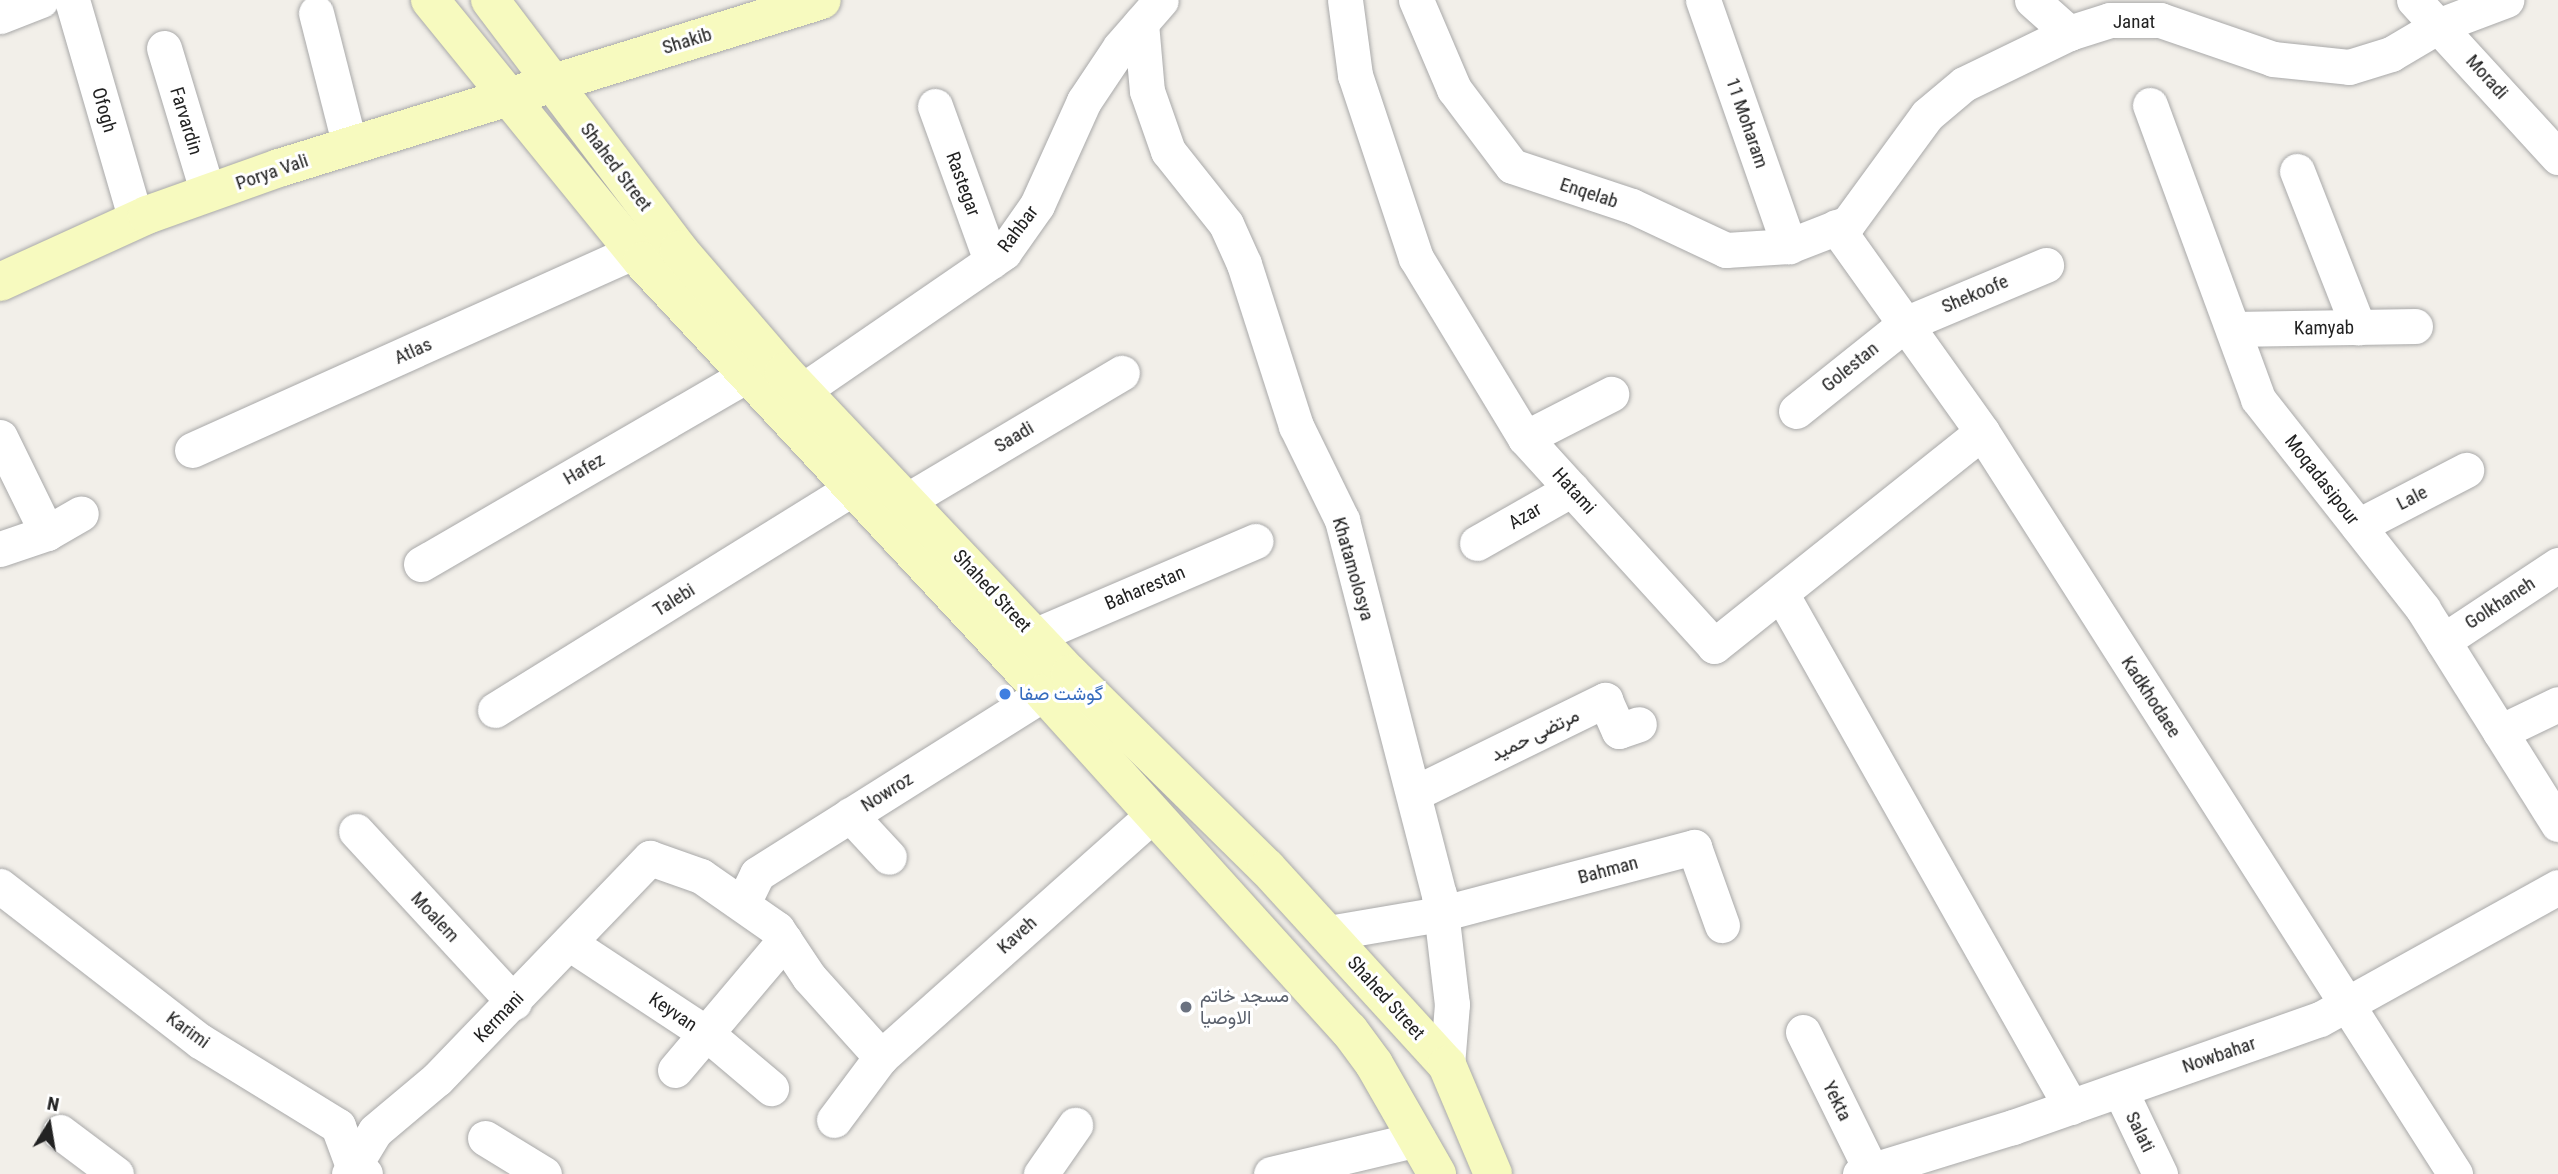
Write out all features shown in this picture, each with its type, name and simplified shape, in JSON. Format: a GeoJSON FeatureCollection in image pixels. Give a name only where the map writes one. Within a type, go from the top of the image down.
{"type":"FeatureCollection","features":[{"type":"Feature","properties":{"kind":"main road","name":"Shahed Street"},"geometry":{"type":"LineString","coordinates":[[430,0],[634,251],[1044,693],[1349,1030],[1437,1174]]}},
{"type":"Feature","properties":{"kind":"main road","name":"Shahed Street"},"geometry":{"type":"LineString","coordinates":[[489,0],[679,250],[802,391],[1034,636],[1328,933],[1447,1065],[1493,1174]]}},
{"type":"Feature","properties":{"kind":"main road","name":"Shakib"},"geometry":{"type":"LineString","coordinates":[[552,81],[822,0]]}},
{"type":"Feature","properties":{"kind":"main road","name":"Porya Vali"},"geometry":{"type":"LineString","coordinates":[[0,282],[136,220],[350,146],[552,81]]}},
{"type":"Feature","properties":{"kind":"street"},"geometry":{"type":"LineString","coordinates":[[0,16],[41,0]]}},
{"type":"Feature","properties":{"kind":"street","name":"Ofogh"},"geometry":{"type":"LineString","coordinates":[[72,0],[136,220]]}},
{"type":"Feature","properties":{"kind":"street","name":"Hatami"},"geometry":{"type":"LineString","coordinates":[[1345,0],[1355,75],[1416,258],[1525,438],[1714,646],[1782,595],[1982,432]]}},
{"type":"Feature","properties":{"kind":"street","name":"Enqelab"},"geometry":{"type":"LineString","coordinates":[[1416,0],[1454,89],[1511,166],[1592,196],[1632,206],[1726,250],[1789,246],[1842,225]]}},
{"type":"Feature","properties":{"kind":"street","name":"11 Moharam"},"geometry":{"type":"LineString","coordinates":[[1703,0],[1789,246]]}},
{"type":"Feature","properties":{"kind":"street"},"geometry":{"type":"LineString","coordinates":[[2032,0],[2069,33]]}},
{"type":"Feature","properties":{"kind":"street","name":"Janat"},"geometry":{"type":"LineString","coordinates":[[1842,225],[1927,115],[1964,84],[2069,33],[2110,20],[2160,20],[2273,59],[2349,67],[2391,54],[2427,9],[2506,0]]}},
{"type":"Feature","properties":{"kind":"street","name":"Moradi"},"geometry":{"type":"LineString","coordinates":[[2427,9],[2558,156]]}},
{"type":"Feature","properties":{"kind":"street"},"geometry":{"type":"LineString","coordinates":[[316,12],[350,146]]}},
{"type":"Feature","properties":{"kind":"street","name":"Rahbar"},"geometry":{"type":"LineString","coordinates":[[802,391],[1004,252],[1037,205],[1084,102],[1151,12]]}},
{"type":"Feature","properties":{"kind":"street","name":"Khatamolosya"},"geometry":{"type":"LineString","coordinates":[[1151,12],[1147,91],[1168,151],[1230,234],[1296,426],[1342,520],[1415,793],[1440,914],[1452,1004],[1447,1065]]}},
{"type":"Feature","properties":{"kind":"street","name":"Farvardin"},"geometry":{"type":"LineString","coordinates":[[164,48],[208,194]]}},
{"type":"Feature","properties":{"kind":"street","name":"Moqadasipour"},"geometry":{"type":"LineString","coordinates":[[2150,105],[2258,399],[2358,526],[2443,641],[2558,824]]}},
{"type":"Feature","properties":{"kind":"street","name":"Rastegar"},"geometry":{"type":"LineString","coordinates":[[934,106],[991,261]]}},
{"type":"Feature","properties":{"kind":"street"},"geometry":{"type":"LineString","coordinates":[[2297,171],[2358,327]]}},
{"type":"Feature","properties":{"kind":"street","name":"Kadkhodaee"},"geometry":{"type":"LineString","coordinates":[[1842,225],[1905,324],[1982,432],[2455,1174]]}},
{"type":"Feature","properties":{"kind":"street","name":"Atlas"},"geometry":{"type":"LineString","coordinates":[[192,450],[634,251]]}},
{"type":"Feature","properties":{"kind":"street","name":"Shekoofe"},"geometry":{"type":"LineString","coordinates":[[1905,324],[2046,265]]}},
{"type":"Feature","properties":{"kind":"street","name":"Golestan"},"geometry":{"type":"LineString","coordinates":[[1796,411],[1905,324]]}},
{"type":"Feature","properties":{"kind":"street","name":"Kamyab"},"geometry":{"type":"LineString","coordinates":[[2233,329],[2415,326]]}},
{"type":"Feature","properties":{"kind":"street","name":"Saadi"},"geometry":{"type":"LineString","coordinates":[[906,501],[1122,373]]}},
{"type":"Feature","properties":{"kind":"street","name":"Hafez"},"geometry":{"type":"LineString","coordinates":[[421,564],[747,375]]}},
{"type":"Feature","properties":{"kind":"street"},"geometry":{"type":"LineString","coordinates":[[1525,438],[1611,394]]}},
{"type":"Feature","properties":{"kind":"street"},"geometry":{"type":"LineString","coordinates":[[0,437],[47,533]]}},
{"type":"Feature","properties":{"kind":"street","name":"Lale"},"geometry":{"type":"LineString","coordinates":[[2358,526],[2466,470]]}},
{"type":"Feature","properties":{"kind":"street","name":"Talebi"},"geometry":{"type":"LineString","coordinates":[[495,710],[852,489]]}},
{"type":"Feature","properties":{"kind":"street","name":"Azar"},"geometry":{"type":"LineString","coordinates":[[1477,543],[1572,489]]}},
{"type":"Feature","properties":{"kind":"street"},"geometry":{"type":"LineString","coordinates":[[0,549],[47,533],[81,513]]}},
{"type":"Feature","properties":{"kind":"street","name":"Baharestan"},"geometry":{"type":"LineString","coordinates":[[1034,636],[1256,541]]}},
{"type":"Feature","properties":{"kind":"street","name":"Golkhaneh"},"geometry":{"type":"LineString","coordinates":[[2443,641],[2558,565]]}},
{"type":"Feature","properties":{"kind":"street"},"geometry":{"type":"LineString","coordinates":[[1782,595],[2071,1107]]}},
{"type":"Feature","properties":{"kind":"street","name":"Nowroz"},"geometry":{"type":"LineString","coordinates":[[743,903],[757,874],[1044,693]]}},
{"type":"Feature","properties":{"kind":"street","name":"مرتضی حمید"},"geometry":{"type":"LineString","coordinates":[[1415,793],[1605,700],[1619,731],[1639,724]]}},
{"type":"Feature","properties":{"kind":"street"},"geometry":{"type":"LineString","coordinates":[[2500,733],[2558,704]]}},
{"type":"Feature","properties":{"kind":"street","name":"Kaveh"},"geometry":{"type":"LineString","coordinates":[[834,1119],[881,1057],[1154,814]]}},
{"type":"Feature","properties":{"kind":"street"},"geometry":{"type":"LineString","coordinates":[[850,815],[889,857]]}},
{"type":"Feature","properties":{"kind":"street","name":"Moalem"},"geometry":{"type":"LineString","coordinates":[[356,831],[514,1002]]}},
{"type":"Feature","properties":{"kind":"street","name":"Bahman"},"geometry":{"type":"LineString","coordinates":[[1440,914],[1694,847],[1723,925]]}},
{"type":"Feature","properties":{"kind":"street","name":"Kermani"},"geometry":{"type":"LineString","coordinates":[[356,1172],[375,1131],[437,1079],[650,858],[701,876],[743,903]]}},
{"type":"Feature","properties":{"kind":"street","name":"Karimi"},"geometry":{"type":"LineString","coordinates":[[0,886],[200,1041],[338,1126],[356,1172]]}},
{"type":"Feature","properties":{"kind":"street","name":"Nowbahar"},"geometry":{"type":"LineString","coordinates":[[1868,1173],[2071,1107],[2320,1019],[2558,887]]}},
{"type":"Feature","properties":{"kind":"street"},"geometry":{"type":"LineString","coordinates":[[743,903],[785,940],[809,977],[881,1057]]}},
{"type":"Feature","properties":{"kind":"street"},"geometry":{"type":"LineString","coordinates":[[1328,933],[1440,914]]}},
{"type":"Feature","properties":{"kind":"street"},"geometry":{"type":"LineString","coordinates":[[675,1070],[785,940]]}},
{"type":"Feature","properties":{"kind":"street","name":"Keyvan"},"geometry":{"type":"LineString","coordinates":[[569,943],[707,1034],[771,1088]]}},
{"type":"Feature","properties":{"kind":"street","name":"Yekta"},"geometry":{"type":"LineString","coordinates":[[1803,1032],[1868,1173]]}},
{"type":"Feature","properties":{"kind":"street","name":"Salati"},"geometry":{"type":"LineString","coordinates":[[2120,1090],[2160,1174]]}},
{"type":"Feature","properties":{"kind":"street"},"geometry":{"type":"LineString","coordinates":[[1041,1174],[1075,1125]]}},
{"type":"Feature","properties":{"kind":"street"},"geometry":{"type":"LineString","coordinates":[[60,1132],[116,1174]]}},
{"type":"Feature","properties":{"kind":"street"},"geometry":{"type":"LineString","coordinates":[[485,1138],[544,1174]]}},
{"type":"Feature","properties":{"kind":"street"},"geometry":{"type":"LineString","coordinates":[[1270,1174],[1418,1139]]}},
{"type":"Feature","properties":{"kind":"place","name":"گوشت صفا"},"geometry":{"type":"Point","coordinates":[1005,694]}},
{"type":"Feature","properties":{"kind":"place","name":"مسجد خاتم الاوصیا"},"geometry":{"type":"Point","coordinates":[1186,1007]}}]}
